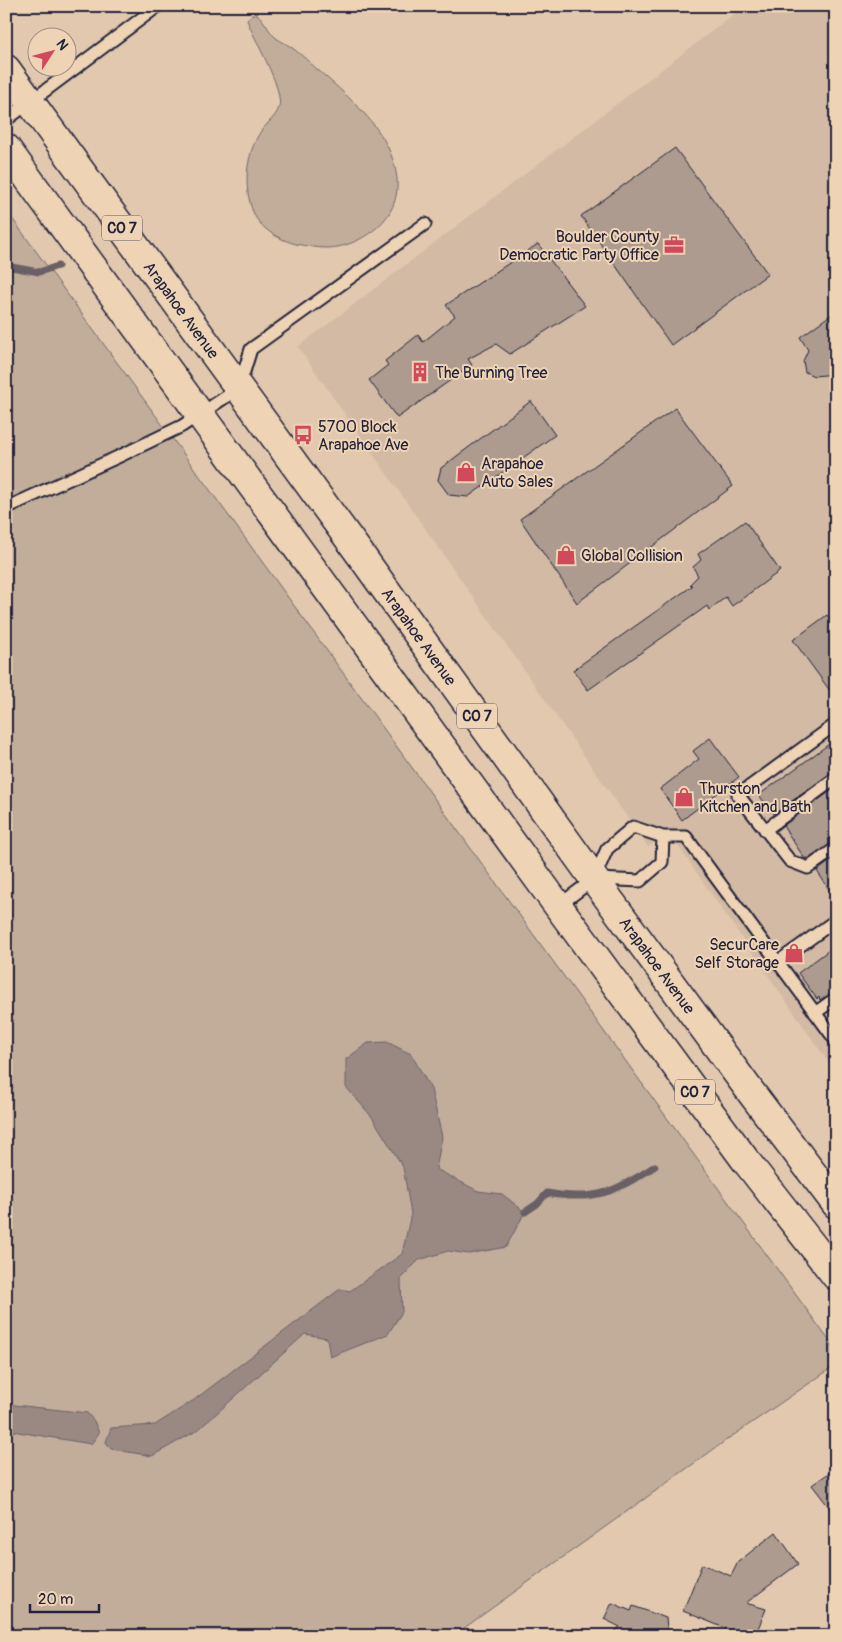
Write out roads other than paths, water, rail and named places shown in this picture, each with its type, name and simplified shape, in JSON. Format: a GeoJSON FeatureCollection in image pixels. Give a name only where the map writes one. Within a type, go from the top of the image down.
{"type":"FeatureCollection","features":[{"type":"Feature","properties":{"kind":"main road","name":"Arapahoe Avenue"},"geometry":{"type":"LineString","coordinates":[[6,69],[594,879],[836,1204]]}},
{"type":"Feature","properties":{"kind":"main road","name":"CO 7"},"geometry":{"type":"LineString","coordinates":[[6,148],[558,906],[740,1153],[836,1276]]}},
{"type":"Feature","properties":{"kind":"lane"},"geometry":{"type":"LineString","coordinates":[[6,120],[158,6]]}},
{"type":"Feature","properties":{"kind":"lane"},"geometry":{"type":"LineString","coordinates":[[6,508],[182,426],[239,388],[251,349],[425,224]]}},
{"type":"Feature","properties":{"kind":"lane"},"geometry":{"type":"LineString","coordinates":[[836,724],[738,795],[790,861],[808,868],[836,848]]}},
{"type":"Feature","properties":{"kind":"lane"},"geometry":{"type":"LineString","coordinates":[[765,830],[836,778]]}},
{"type":"Feature","properties":{"kind":"lane"},"geometry":{"type":"LineString","coordinates":[[558,906],[594,879],[607,849],[634,827],[663,837],[686,837],[836,1041]]}},
{"type":"Feature","properties":{"kind":"lane"},"geometry":{"type":"LineString","coordinates":[[594,879],[640,881],[662,862],[663,837]]}},
{"type":"Feature","properties":{"kind":"lane"},"geometry":{"type":"LineString","coordinates":[[778,962],[836,920]]}},
{"type":"Feature","properties":{"kind":"lane"},"geometry":{"type":"LineString","coordinates":[[815,1012],[836,998]]}},
{"type":"Feature","properties":{"kind":"waterway"},"geometry":{"type":"LineString","coordinates":[[6,266],[39,272],[58,266]]}},
{"type":"Feature","properties":{"kind":"waterway"},"geometry":{"type":"LineString","coordinates":[[525,1212],[537,1204],[547,1193],[578,1196],[604,1193],[628,1182],[655,1166]]}},
{"type":"Feature","properties":{"kind":"place","name":"Boulder County Democratic Party Office"},"geometry":{"type":"Point","coordinates":[674,245]}},
{"type":"Feature","properties":{"kind":"place","name":"The Burning Tree"},"geometry":{"type":"Point","coordinates":[420,372]}},
{"type":"Feature","properties":{"kind":"place","name":"5700 Block Arapahoe Ave"},"geometry":{"type":"Point","coordinates":[303,435]}},
{"type":"Feature","properties":{"kind":"place","name":"Arapahoe Auto Sales"},"geometry":{"type":"Point","coordinates":[466,472]}},
{"type":"Feature","properties":{"kind":"place","name":"Global Collision"},"geometry":{"type":"Point","coordinates":[566,555]}},
{"type":"Feature","properties":{"kind":"place","name":"Thurston Kitchen and Bath"},"geometry":{"type":"Point","coordinates":[684,797]}},
{"type":"Feature","properties":{"kind":"place","name":"SecurCare Self Storage"},"geometry":{"type":"Point","coordinates":[794,953]}}]}
